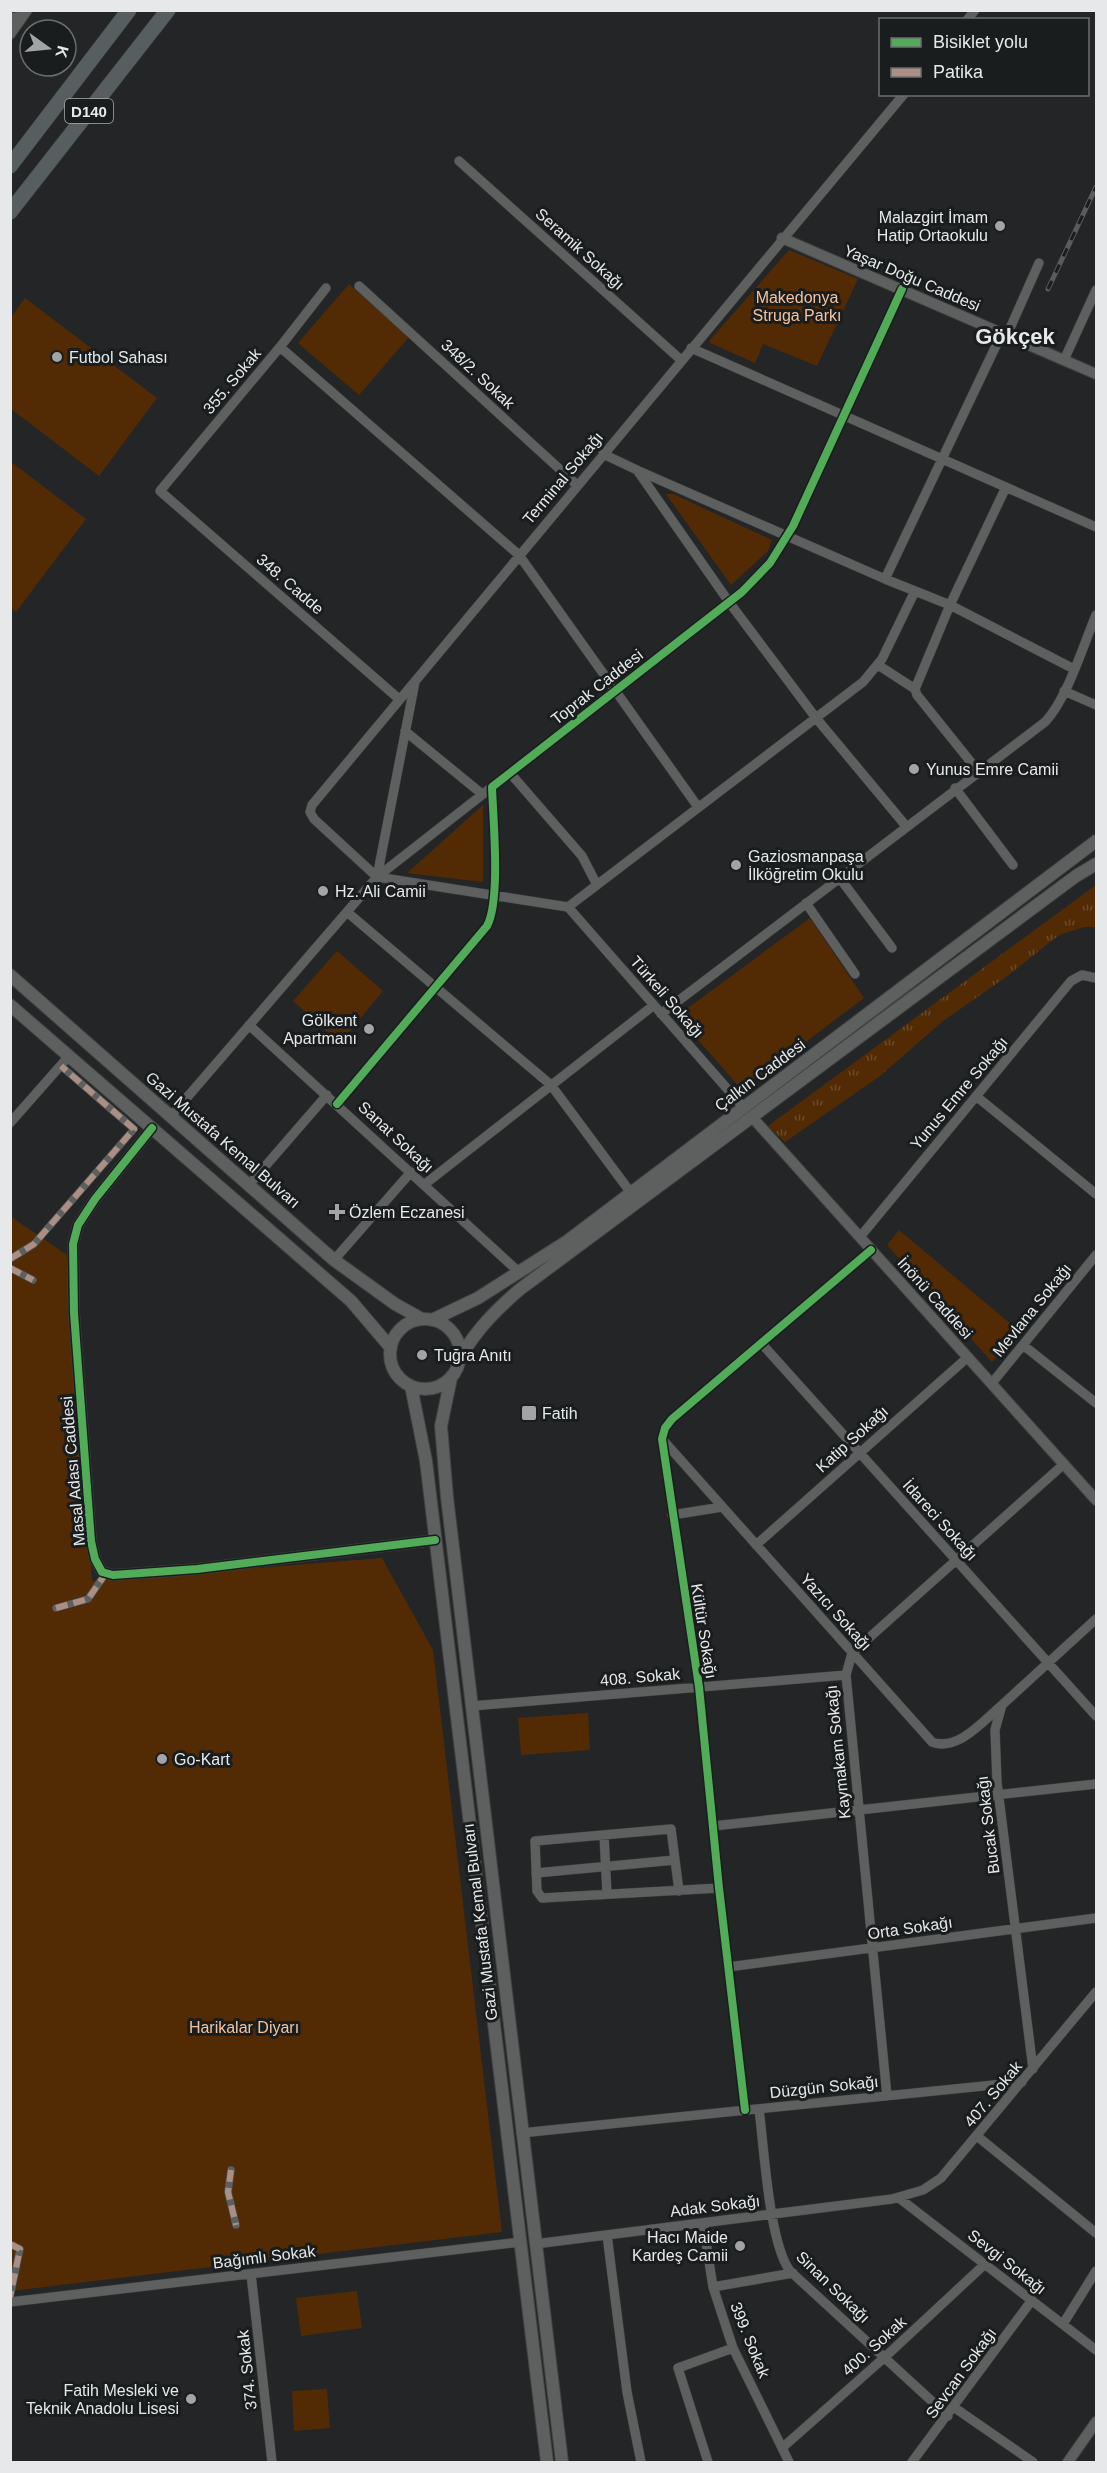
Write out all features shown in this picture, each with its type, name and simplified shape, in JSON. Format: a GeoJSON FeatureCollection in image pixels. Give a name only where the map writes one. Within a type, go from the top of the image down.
{"type":"FeatureCollection","features":[{"type":"Feature","properties":{"kind":"highway","name":"D140"},"geometry":{"type":"LineString","coordinates":[[10,166],[129,10]]}},
{"type":"Feature","properties":{"kind":"highway","name":"D140"},"geometry":{"type":"LineString","coordinates":[[10,212],[168,10]]}},
{"type":"Feature","properties":{"kind":"main road","name":"Çalkın Caddesi"},"geometry":{"type":"LineString","coordinates":[[460,1358],[475,1332],[489,1316],[519,1290],[1096,841]]}},
{"type":"Feature","properties":{"kind":"main road","name":"Çalkın Caddesi"},"geometry":{"type":"LineString","coordinates":[[427,1320],[478,1298],[566,1242],[631,1193],[1096,864]]}},
{"type":"Feature","properties":{"kind":"main road","name":"Gazi Mustafa Kemal Bulvarı"},"geometry":{"type":"LineString","coordinates":[[10,975],[334,1260],[395,1304],[427,1320]]}},
{"type":"Feature","properties":{"kind":"main road"},"geometry":{"type":"LineString","coordinates":[[10,1005],[65,1061],[152,1128],[351,1301],[391,1348]]}},
{"type":"Feature","properties":{"kind":"main road"},"geometry":{"type":"LineString","coordinates":[[427,1320],[442,1323],[456,1337],[460,1358],[451,1378],[432,1388],[411,1386],[395,1371],[391,1360],[391,1348],[402,1328],[412,1322],[427,1320]]}},
{"type":"Feature","properties":{"kind":"main road","name":"Gazi Mustafa Kemal Bulvarı"},"geometry":{"type":"LineString","coordinates":[[451,1378],[441,1426],[447,1497],[562,2463]]}},
{"type":"Feature","properties":{"kind":"main road","name":"Gazi Mustafa Kemal Bulvarı"},"geometry":{"type":"LineString","coordinates":[[411,1386],[426,1461],[547,2463]]}},
{"type":"Feature","properties":{"kind":"street"},"geometry":{"type":"LineString","coordinates":[[10,18],[25,13]]}},
{"type":"Feature","properties":{"kind":"street"},"geometry":{"type":"LineString","coordinates":[[10,34],[25,13]]}},
{"type":"Feature","properties":{"kind":"street","name":"Terminal Sokağı"},"geometry":{"type":"LineString","coordinates":[[377,877],[314,819],[310,812],[312,805],[902,96]]}},
{"type":"Feature","properties":{"kind":"street","name":"Seramik Sokağı"},"geometry":{"type":"LineString","coordinates":[[459,161],[681,360]]}},
{"type":"Feature","properties":{"kind":"street","name":"Yaşar Doğu Caddesi"},"geometry":{"type":"LineString","coordinates":[[782,238],[1096,374]]}},
{"type":"Feature","properties":{"kind":"street"},"geometry":{"type":"LineString","coordinates":[[885,579],[1039,263]]}},
{"type":"Feature","properties":{"kind":"street","name":"348/2. Sokak"},"geometry":{"type":"LineString","coordinates":[[359,285],[577,485]]}},
{"type":"Feature","properties":{"kind":"street","name":"355. Sokak"},"geometry":{"type":"LineString","coordinates":[[160,490],[280,347],[326,288]]}},
{"type":"Feature","properties":{"kind":"street","name":"Toprak Caddesi"},"geometry":{"type":"LineString","coordinates":[[171,1116],[377,877],[729,602],[764,570],[787,537],[902,290]]}},
{"type":"Feature","properties":{"kind":"street"},"geometry":{"type":"LineString","coordinates":[[1064,360],[1096,290]]}},
{"type":"Feature","properties":{"kind":"street"},"geometry":{"type":"LineString","coordinates":[[280,347],[519,555],[698,807]]}},
{"type":"Feature","properties":{"kind":"street"},"geometry":{"type":"LineString","coordinates":[[691,348],[1096,527]]}},
{"type":"Feature","properties":{"kind":"street"},"geometry":{"type":"LineString","coordinates":[[603,454],[787,537],[950,605],[1074,669]]}},
{"type":"Feature","properties":{"kind":"street"},"geometry":{"type":"LineString","coordinates":[[637,470],[729,602],[816,718],[906,826]]}},
{"type":"Feature","properties":{"kind":"street"},"geometry":{"type":"LineString","coordinates":[[915,689],[950,605],[1006,487]]}},
{"type":"Feature","properties":{"kind":"street","name":"348. Cadde"},"geometry":{"type":"LineString","coordinates":[[160,490],[399,699]]}},
{"type":"Feature","properties":{"kind":"street"},"geometry":{"type":"LineString","coordinates":[[415,680],[377,877],[568,907],[596,883],[862,682],[878,665],[915,591]]}},
{"type":"Feature","properties":{"kind":"street"},"geometry":{"type":"LineString","coordinates":[[661,1014],[1045,722],[1064,691],[1096,615]]}},
{"type":"Feature","properties":{"kind":"street"},"geometry":{"type":"LineString","coordinates":[[878,665],[915,689],[917,695],[978,771]]}},
{"type":"Feature","properties":{"kind":"street"},"geometry":{"type":"LineString","coordinates":[[1064,691],[1096,705]]}},
{"type":"Feature","properties":{"kind":"street"},"geometry":{"type":"LineString","coordinates":[[405,731],[482,794]]}},
{"type":"Feature","properties":{"kind":"street"},"geometry":{"type":"LineString","coordinates":[[510,773],[582,856],[596,883]]}},
{"type":"Feature","properties":{"kind":"street"},"geometry":{"type":"LineString","coordinates":[[337,1104],[488,926],[492,917],[495,895],[492,787]]}},
{"type":"Feature","properties":{"kind":"street"},"geometry":{"type":"LineString","coordinates":[[956,788],[1013,865]]}},
{"type":"Feature","properties":{"kind":"street"},"geometry":{"type":"LineString","coordinates":[[840,877],[892,948]]}},
{"type":"Feature","properties":{"kind":"street"},"geometry":{"type":"LineString","coordinates":[[806,903],[855,974]]}},
{"type":"Feature","properties":{"kind":"street","name":"Türkeli Sokağı"},"geometry":{"type":"LineString","coordinates":[[568,907],[748,1112]]}},
{"type":"Feature","properties":{"kind":"street"},"geometry":{"type":"LineString","coordinates":[[347,912],[551,1085],[631,1193]]}},
{"type":"Feature","properties":{"kind":"street","name":"Yunus Emre Sokağı"},"geometry":{"type":"LineString","coordinates":[[860,1237],[1071,981],[1086,975],[1096,978]]}},
{"type":"Feature","properties":{"kind":"street"},"geometry":{"type":"LineString","coordinates":[[424,1184],[654,1005]]}},
{"type":"Feature","properties":{"kind":"street","name":"Sanat Sokağı"},"geometry":{"type":"LineString","coordinates":[[249,1026],[520,1273]]}},
{"type":"Feature","properties":{"kind":"street"},"geometry":{"type":"LineString","coordinates":[[10,1123],[65,1061],[134,1129],[34,1245],[10,1259]]}},
{"type":"Feature","properties":{"kind":"street"},"geometry":{"type":"LineString","coordinates":[[249,1185],[327,1095]]}},
{"type":"Feature","properties":{"kind":"street"},"geometry":{"type":"LineString","coordinates":[[976,1096],[1096,1194]]}},
{"type":"Feature","properties":{"kind":"street","name":"İnönü Caddesi"},"geometry":{"type":"LineString","coordinates":[[748,1112],[1096,1500]]}},
{"type":"Feature","properties":{"kind":"street","name":"Masal Adası Caddesi"},"geometry":{"type":"LineString","coordinates":[[106,1573],[102,1572],[95,1559],[92,1541],[74,1313],[73,1244],[78,1225],[95,1199],[152,1128]]}},
{"type":"Feature","properties":{"kind":"street"},"geometry":{"type":"LineString","coordinates":[[334,1260],[411,1172]]}},
{"type":"Feature","properties":{"kind":"street"},"geometry":{"type":"LineString","coordinates":[[662,1439],[665,1428],[672,1419],[871,1250]]}},
{"type":"Feature","properties":{"kind":"street","name":"Mevlana Sokağı"},"geometry":{"type":"LineString","coordinates":[[992,1383],[1096,1255]]}},
{"type":"Feature","properties":{"kind":"street"},"geometry":{"type":"LineString","coordinates":[[10,1268],[33,1281]]}},
{"type":"Feature","properties":{"kind":"street","name":"İdareci Sokağı"},"geometry":{"type":"LineString","coordinates":[[762,1344],[1096,1716]]}},
{"type":"Feature","properties":{"kind":"street"},"geometry":{"type":"LineString","coordinates":[[1023,1345],[1096,1403]]}},
{"type":"Feature","properties":{"kind":"street","name":"Katip Sokağı"},"geometry":{"type":"LineString","coordinates":[[756,1545],[968,1357]]}},
{"type":"Feature","properties":{"kind":"street","name":"Yazıcı Sokağı"},"geometry":{"type":"LineString","coordinates":[[662,1439],[934,1743],[956,1742],[1002,1705]]}},
{"type":"Feature","properties":{"kind":"street","name":"Kültür Sokağı"},"geometry":{"type":"LineString","coordinates":[[662,1439],[699,1688],[745,2110]]}},
{"type":"Feature","properties":{"kind":"street"},"geometry":{"type":"LineString","coordinates":[[852,1653],[1064,1464]]}},
{"type":"Feature","properties":{"kind":"street"},"geometry":{"type":"LineString","coordinates":[[672,1515],[722,1507]]}},
{"type":"Feature","properties":{"kind":"street"},"geometry":{"type":"LineString","coordinates":[[56,1608],[88,1599],[106,1573],[113,1575],[196,1569],[435,1539]]}},
{"type":"Feature","properties":{"kind":"street"},"geometry":{"type":"LineString","coordinates":[[1002,1705],[1096,1619]]}},
{"type":"Feature","properties":{"kind":"street","name":"Kaymakam Sokağı"},"geometry":{"type":"LineString","coordinates":[[852,1653],[846,1675],[888,2096]]}},
{"type":"Feature","properties":{"kind":"street","name":"408. Sokak"},"geometry":{"type":"LineString","coordinates":[[472,1706],[846,1675]]}},
{"type":"Feature","properties":{"kind":"street","name":"Bucak Sokağı"},"geometry":{"type":"LineString","coordinates":[[1002,1705],[995,1736],[999,1795],[1033,2069]]}},
{"type":"Feature","properties":{"kind":"street"},"geometry":{"type":"LineString","coordinates":[[713,1826],[1096,1784]]}},
{"type":"Feature","properties":{"kind":"street"},"geometry":{"type":"LineString","coordinates":[[679,1891],[671,1829],[535,1841],[537,1891],[542,1898],[679,1891],[719,1888]]}},
{"type":"Feature","properties":{"kind":"street"},"geometry":{"type":"LineString","coordinates":[[604,1835],[607,1894]]}},
{"type":"Feature","properties":{"kind":"street"},"geometry":{"type":"LineString","coordinates":[[536,1873],[675,1860]]}},
{"type":"Feature","properties":{"kind":"street","name":"Orta Sokağı"},"geometry":{"type":"LineString","coordinates":[[728,1967],[1096,1918]]}},
{"type":"Feature","properties":{"kind":"street","name":"407. Sokak"},"geometry":{"type":"LineString","coordinates":[[899,2198],[933,2185],[977,2136],[1096,1992]]}},
{"type":"Feature","properties":{"kind":"street"},"geometry":{"type":"LineString","coordinates":[[1086,2006],[1096,2010]]}},
{"type":"Feature","properties":{"kind":"street","name":"Düzgün Sokağı"},"geometry":{"type":"LineString","coordinates":[[521,2133],[1022,2082]]}},
{"type":"Feature","properties":{"kind":"street","name":"Sinan Sokağı"},"geometry":{"type":"LineString","coordinates":[[759,2109],[772,2214],[781,2256],[793,2273],[948,2416]]}},
{"type":"Feature","properties":{"kind":"street"},"geometry":{"type":"LineString","coordinates":[[977,2136],[1096,2233]]}},
{"type":"Feature","properties":{"kind":"street"},"geometry":{"type":"LineString","coordinates":[[231,2170],[228,2192],[236,2225]]}},
{"type":"Feature","properties":{"kind":"street","name":"Adak Sokağı"},"geometry":{"type":"LineString","coordinates":[[535,2244],[899,2198]]}},
{"type":"Feature","properties":{"kind":"street","name":"Sevgi Sokağı"},"geometry":{"type":"LineString","coordinates":[[899,2198],[1096,2350]]}},
{"type":"Feature","properties":{"kind":"street","name":"399. Sokak"},"geometry":{"type":"LineString","coordinates":[[703,2223],[713,2287],[733,2348],[789,2463]]}},
{"type":"Feature","properties":{"kind":"street"},"geometry":{"type":"LineString","coordinates":[[607,2235],[627,2392],[641,2463]]}},
{"type":"Feature","properties":{"kind":"street","name":"Bağımlı Sokak"},"geometry":{"type":"LineString","coordinates":[[10,2302],[521,2242]]}},
{"type":"Feature","properties":{"kind":"street"},"geometry":{"type":"LineString","coordinates":[[10,2244],[20,2249],[10,2296]]}},
{"type":"Feature","properties":{"kind":"street","name":"400. Sokak"},"geometry":{"type":"LineString","coordinates":[[782,2448],[985,2264]]}},
{"type":"Feature","properties":{"kind":"street"},"geometry":{"type":"LineString","coordinates":[[1063,2324],[1096,2271]]}},
{"type":"Feature","properties":{"kind":"street"},"geometry":{"type":"LineString","coordinates":[[713,2287],[793,2273]]}},
{"type":"Feature","properties":{"kind":"street","name":"374. Sokak"},"geometry":{"type":"LineString","coordinates":[[251,2274],[272,2463]]}},
{"type":"Feature","properties":{"kind":"street","name":"Sevcan Sokağı"},"geometry":{"type":"LineString","coordinates":[[912,2463],[955,2408],[1032,2300]]}},
{"type":"Feature","properties":{"kind":"street"},"geometry":{"type":"LineString","coordinates":[[708,2463],[678,2368],[733,2348]]}},
{"type":"Feature","properties":{"kind":"street"},"geometry":{"type":"LineString","coordinates":[[955,2408],[1033,2463]]}},
{"type":"Feature","properties":{"kind":"street"},"geometry":{"type":"LineString","coordinates":[[1068,2463],[1096,2422]]}},
{"type":"Feature","properties":{"kind":"green space","name":"Makedonya Struga Parkı"},"geometry":{"type":"Polygon","coordinates":[[[789,250],[858,279],[817,366],[763,344],[755,363],[710,343],[710,340],[789,250]]]}},
{"type":"Feature","properties":{"kind":"green space"},"geometry":{"type":"Polygon","coordinates":[[[349,284],[409,337],[359,395],[298,343],[349,284]]]}},
{"type":"Feature","properties":{"kind":"green space","name":"Futbol Sahası"},"geometry":{"type":"Polygon","coordinates":[[[25,298],[157,398],[99,476],[11,409],[11,317],[25,298]]]}},
{"type":"Feature","properties":{"kind":"green space"},"geometry":{"type":"Polygon","coordinates":[[[10,461],[86,519],[16,612],[10,607],[10,461]]]}},
{"type":"Feature","properties":{"kind":"green space"},"geometry":{"type":"Polygon","coordinates":[[[666,494],[673,494],[772,540],[768,551],[731,585],[666,494]]]}},
{"type":"Feature","properties":{"kind":"green space"},"geometry":{"type":"Polygon","coordinates":[[[483,805],[483,882],[407,873],[483,805]]]}},
{"type":"Feature","properties":{"kind":"green space"},"geometry":{"type":"Polygon","coordinates":[[[1096,885],[1096,927],[1084,927],[1059,935],[1006,977],[943,1021],[880,1076],[785,1142],[768,1126],[1096,885]]]}},
{"type":"Feature","properties":{"kind":"green space"},"geometry":{"type":"Polygon","coordinates":[[[810,918],[864,998],[742,1090],[679,1018],[681,1013],[810,918]]]}},
{"type":"Feature","properties":{"kind":"green space"},"geometry":{"type":"Polygon","coordinates":[[[337,951],[383,991],[340,1043],[293,1001],[337,951]]]}},
{"type":"Feature","properties":{"kind":"green space","name":"Harikalar Diyarı"},"geometry":{"type":"Polygon","coordinates":[[[10,1216],[67,1255],[92,1581],[382,1558],[433,1650],[502,2232],[11,2291],[10,1216]]]}},
{"type":"Feature","properties":{"kind":"green space"},"geometry":{"type":"Polygon","coordinates":[[[899,1230],[1018,1330],[992,1362],[887,1245],[899,1230]]]}},
{"type":"Feature","properties":{"kind":"green space"},"geometry":{"type":"Polygon","coordinates":[[[588,1713],[590,1750],[521,1755],[518,1718],[588,1713]]]}},
{"type":"Feature","properties":{"kind":"green space"},"geometry":{"type":"Polygon","coordinates":[[[357,2291],[362,2328],[301,2336],[296,2298],[357,2291]]]}},
{"type":"Feature","properties":{"kind":"green space"},"geometry":{"type":"Polygon","coordinates":[[[327,2389],[330,2428],[294,2431],[292,2391],[327,2389]]]}},
{"type":"Feature","properties":{"kind":"railway"},"geometry":{"type":"LineString","coordinates":[[1048,289],[1096,187]]}},
{"type":"Feature","properties":{"kind":"marked path"},"geometry":{"type":"LineString","coordinates":[[10,1259],[34,1244],[134,1129],[61,1066]]}},
{"type":"Feature","properties":{"kind":"marked path"},"geometry":{"type":"LineString","coordinates":[[10,1268],[33,1280]]}},
{"type":"Feature","properties":{"kind":"marked path"},"geometry":{"type":"LineString","coordinates":[[56,1608],[88,1599],[106,1573]]}},
{"type":"Feature","properties":{"kind":"marked path"},"geometry":{"type":"LineString","coordinates":[[231,2170],[228,2192],[236,2225]]}},
{"type":"Feature","properties":{"kind":"marked path"},"geometry":{"type":"LineString","coordinates":[[10,2244],[20,2249],[10,2297]]}},
{"type":"Feature","properties":{"kind":"cycle path"},"geometry":{"type":"LineString","coordinates":[[337,1104],[487,926],[494,898],[495,879],[492,787],[742,592],[770,563],[793,526],[902,289]]}},
{"type":"Feature","properties":{"kind":"cycle path"},"geometry":{"type":"LineString","coordinates":[[152,1128],[95,1199],[78,1225],[73,1244],[74,1313],[91,1541],[95,1559],[102,1572],[113,1575],[197,1569],[435,1540]]}},
{"type":"Feature","properties":{"kind":"cycle path"},"geometry":{"type":"LineString","coordinates":[[745,2110],[719,1888],[699,1687],[662,1439],[665,1428],[672,1419],[871,1250]]}},
{"type":"Feature","properties":{"kind":"place","name":"Malazgirt İmam Hatip Ortaokulu"},"geometry":{"type":"Point","coordinates":[1000,226]}},
{"type":"Feature","properties":{"kind":"place","name":"Futbol Sahası"},"geometry":{"type":"Point","coordinates":[57,357]}},
{"type":"Feature","properties":{"kind":"place","name":"Yunus Emre Camii"},"geometry":{"type":"Point","coordinates":[914,769]}},
{"type":"Feature","properties":{"kind":"place","name":"Gaziosmanpaşa İlköğretim Okulu"},"geometry":{"type":"Point","coordinates":[736,865]}},
{"type":"Feature","properties":{"kind":"place","name":"Hz. Ali Camii"},"geometry":{"type":"Point","coordinates":[323,891]}},
{"type":"Feature","properties":{"kind":"place","name":"Gölkent Apartmanı"},"geometry":{"type":"Point","coordinates":[369,1029]}},
{"type":"Feature","properties":{"kind":"place","name":"Özlem Eczanesi"},"geometry":{"type":"Point","coordinates":[337,1212]}},
{"type":"Feature","properties":{"kind":"place","name":"Tuğra Anıtı"},"geometry":{"type":"Point","coordinates":[422,1355]}},
{"type":"Feature","properties":{"kind":"place","name":"Fatih"},"geometry":{"type":"Point","coordinates":[529,1413]}},
{"type":"Feature","properties":{"kind":"place","name":"Go-Kart"},"geometry":{"type":"Point","coordinates":[162,1759]}},
{"type":"Feature","properties":{"kind":"place","name":"Hacı Maide Kardeş Camii"},"geometry":{"type":"Point","coordinates":[740,2246]}},
{"type":"Feature","properties":{"kind":"place","name":"Fatih Mesleki ve Teknik Anadolu Lisesi"},"geometry":{"type":"Point","coordinates":[191,2399]}},
{"type":"Feature","properties":{"kind":"district","name":"Gökçek"},"geometry":{"type":"Point","coordinates":[1015,336]}}]}
